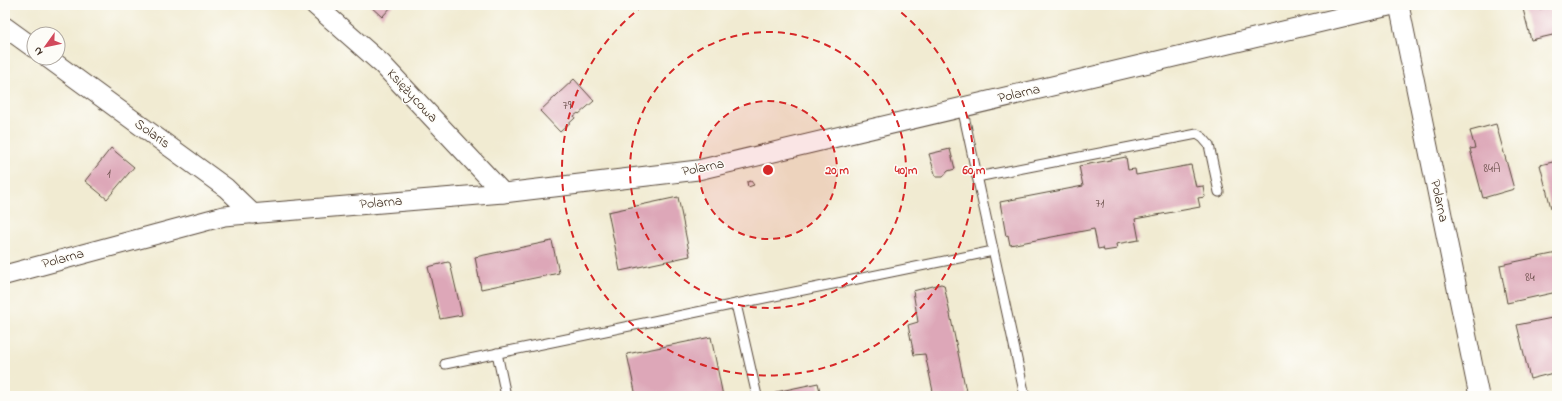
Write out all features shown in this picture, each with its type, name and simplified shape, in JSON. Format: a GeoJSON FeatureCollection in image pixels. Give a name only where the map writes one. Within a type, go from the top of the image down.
{"type":"FeatureCollection","features":[{"type":"Feature","properties":{"kind":"street","name":"Księżycowa"},"geometry":{"type":"LineString","coordinates":[[315,5],[382,64],[503,193]]}},
{"type":"Feature","properties":{"kind":"street","name":"Polarna"},"geometry":{"type":"LineString","coordinates":[[5,275],[224,216],[503,193],[698,170],[1393,5]]}},
{"type":"Feature","properties":{"kind":"street","name":"Polarna"},"geometry":{"type":"LineString","coordinates":[[1399,5],[1479,396]]}},
{"type":"Feature","properties":{"kind":"street"},"geometry":{"type":"LineString","coordinates":[[5,27],[26,42]]}},
{"type":"Feature","properties":{"kind":"street","name":"Solaris"},"geometry":{"type":"LineString","coordinates":[[59,66],[226,188],[253,214]]}},
{"type":"Feature","properties":{"kind":"lane"},"geometry":{"type":"LineString","coordinates":[[962,107],[1024,396]]}},
{"type":"Feature","properties":{"kind":"lane"},"geometry":{"type":"LineString","coordinates":[[977,177],[1197,134],[1209,145],[1219,192]]}},
{"type":"Feature","properties":{"kind":"lane"},"geometry":{"type":"LineString","coordinates":[[445,364],[993,251]]}},
{"type":"Feature","properties":{"kind":"lane"},"geometry":{"type":"LineString","coordinates":[[736,304],[756,396]]}},
{"type":"Feature","properties":{"kind":"lane"},"geometry":{"type":"LineString","coordinates":[[497,353],[506,396]]}},
{"type":"Feature","properties":{"kind":"building"},"geometry":{"type":"Polygon","coordinates":[[[369,5],[393,5],[382,17],[369,5]]]}},
{"type":"Feature","properties":{"kind":"building"},"geometry":{"type":"Polygon","coordinates":[[[1557,5],[1557,34],[1531,40],[1523,9],[1539,6],[1540,9],[1557,5]]]}},
{"type":"Feature","properties":{"kind":"building"},"geometry":{"type":"Polygon","coordinates":[[[574,79],[594,101],[579,114],[578,113],[574,116],[575,118],[560,132],[540,111],[574,79]]]}},
{"type":"Feature","properties":{"kind":"building"},"geometry":{"type":"Polygon","coordinates":[[[1496,124],[1514,189],[1483,198],[1470,149],[1475,148],[1470,131],[1496,124]]]}},
{"type":"Feature","properties":{"kind":"building"},"geometry":{"type":"Polygon","coordinates":[[[111,148],[134,167],[107,199],[85,181],[111,148]]]}},
{"type":"Feature","properties":{"kind":"building"},"geometry":{"type":"Polygon","coordinates":[[[950,149],[955,169],[948,171],[943,177],[936,177],[929,154],[950,149]]]}},
{"type":"Feature","properties":{"kind":"building"},"geometry":{"type":"Polygon","coordinates":[[[1126,157],[1128,170],[1135,169],[1136,175],[1191,165],[1196,187],[1203,186],[1205,197],[1198,198],[1200,207],[1135,219],[1139,240],[1116,244],[1117,249],[1104,251],[1103,248],[1098,249],[1094,229],[1010,245],[1008,235],[1006,236],[1000,202],[1083,186],[1079,166],[1126,157]]]}},
{"type":"Feature","properties":{"kind":"building"},"geometry":{"type":"Polygon","coordinates":[[[1557,161],[1557,207],[1551,208],[1540,165],[1557,161]]]}},
{"type":"Feature","properties":{"kind":"building"},"geometry":{"type":"Polygon","coordinates":[[[751,181],[754,185],[748,187],[747,182],[751,181]]]}},
{"type":"Feature","properties":{"kind":"building"},"geometry":{"type":"Polygon","coordinates":[[[678,197],[690,256],[620,271],[608,212],[678,197]]]}},
{"type":"Feature","properties":{"kind":"building"},"geometry":{"type":"Polygon","coordinates":[[[552,241],[559,273],[481,289],[475,257],[552,241]]]}},
{"type":"Feature","properties":{"kind":"building"},"geometry":{"type":"Polygon","coordinates":[[[1557,253],[1557,292],[1507,303],[1500,265],[1557,253]]]}},
{"type":"Feature","properties":{"kind":"building"},"geometry":{"type":"Polygon","coordinates":[[[448,262],[450,263],[462,315],[440,319],[428,267],[448,262]]]}},
{"type":"Feature","properties":{"kind":"building"},"geometry":{"type":"Polygon","coordinates":[[[941,284],[944,285],[967,396],[934,396],[925,354],[914,355],[908,325],[918,322],[913,291],[941,284]]]}},
{"type":"Feature","properties":{"kind":"building"},"geometry":{"type":"Polygon","coordinates":[[[1557,317],[1557,372],[1530,379],[1517,325],[1557,317]]]}},
{"type":"Feature","properties":{"kind":"building"},"geometry":{"type":"Polygon","coordinates":[[[711,337],[723,396],[636,396],[627,354],[711,337]]]}},
{"type":"Feature","properties":{"kind":"building"},"geometry":{"type":"Polygon","coordinates":[[[818,383],[821,396],[777,396],[776,392],[818,383]]]}}]}
